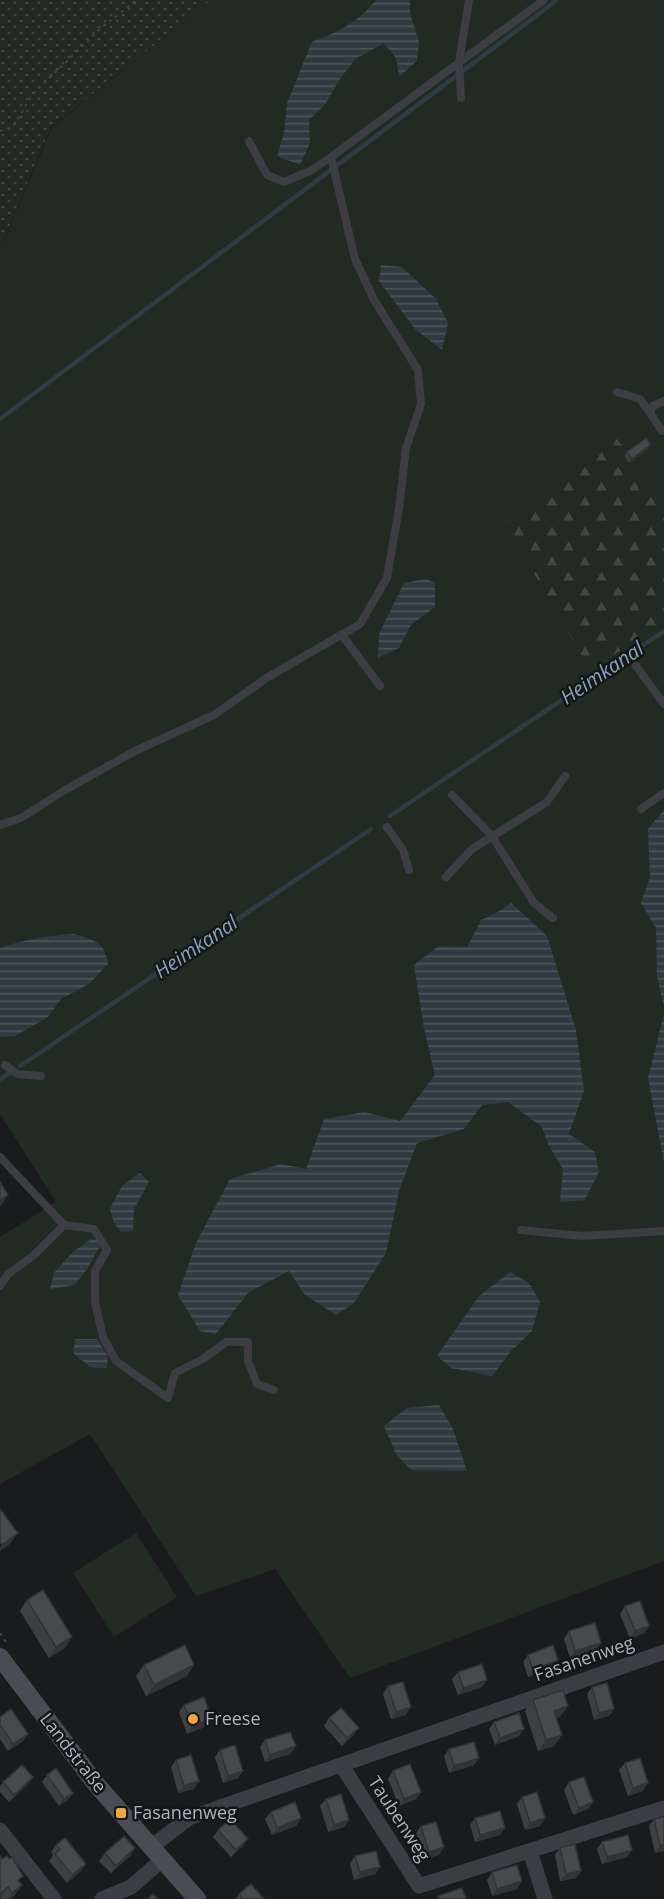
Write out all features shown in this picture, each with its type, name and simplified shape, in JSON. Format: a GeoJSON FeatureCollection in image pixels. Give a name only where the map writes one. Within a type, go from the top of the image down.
{"type":"FeatureCollection","features":[{"type":"Feature","properties":{"kind":"street","name":"Fasanenweg"},"geometry":{"type":"LineString","coordinates":[[102,1899],[131,1887],[156,1854],[189,1818],[664,1652]]}},
{"type":"Feature","properties":{"kind":"street","name":"Landstraße"},"geometry":{"type":"LineString","coordinates":[[0,1658],[96,1784],[197,1899]]}},
{"type":"Feature","properties":{"kind":"street","name":"Taubenweg"},"geometry":{"type":"LineString","coordinates":[[342,1766],[419,1886],[664,1808]]}},
{"type":"Feature","properties":{"kind":"street"},"geometry":{"type":"LineString","coordinates":[[0,1830],[54,1899]]}},
{"type":"Feature","properties":{"kind":"street"},"geometry":{"type":"LineString","coordinates":[[530,1851],[545,1899]]}},
{"type":"Feature","properties":{"kind":"lane"},"geometry":{"type":"LineString","coordinates":[[461,98],[459,65],[469,0]]}},
{"type":"Feature","properties":{"kind":"lane"},"geometry":{"type":"LineString","coordinates":[[249,141],[267,174],[284,182],[310,171],[332,160],[544,0]]}},
{"type":"Feature","properties":{"kind":"lane"},"geometry":{"type":"LineString","coordinates":[[0,825],[21,818],[65,790],[135,752],[214,715],[268,677],[360,624],[387,578],[406,448],[421,404],[418,370],[374,300],[355,259],[332,160]]}},
{"type":"Feature","properties":{"kind":"lane"},"geometry":{"type":"LineString","coordinates":[[617,392],[640,399],[662,431]]}},
{"type":"Feature","properties":{"kind":"lane"},"geometry":{"type":"LineString","coordinates":[[650,413],[653,406],[664,401]]}},
{"type":"Feature","properties":{"kind":"lane"},"geometry":{"type":"LineString","coordinates":[[342,635],[380,686]]}},
{"type":"Feature","properties":{"kind":"lane"},"geometry":{"type":"LineString","coordinates":[[636,666],[664,704]]}},
{"type":"Feature","properties":{"kind":"lane"},"geometry":{"type":"LineString","coordinates":[[446,877],[472,849],[547,802],[565,776]]}},
{"type":"Feature","properties":{"kind":"lane"},"geometry":{"type":"LineString","coordinates":[[641,809],[664,793]]}},
{"type":"Feature","properties":{"kind":"lane"},"geometry":{"type":"LineString","coordinates":[[452,795],[492,837],[534,903],[553,918]]}},
{"type":"Feature","properties":{"kind":"lane"},"geometry":{"type":"LineString","coordinates":[[387,827],[403,850],[409,870]]}},
{"type":"Feature","properties":{"kind":"lane"},"geometry":{"type":"LineString","coordinates":[[5,1065],[17,1074],[41,1076]]}},
{"type":"Feature","properties":{"kind":"lane"},"geometry":{"type":"LineString","coordinates":[[0,1157],[64,1226],[94,1229],[107,1250],[95,1271],[95,1302],[103,1337],[116,1361],[168,1398],[175,1373],[203,1359],[226,1342],[248,1342],[248,1361],[257,1384],[274,1390]]}},
{"type":"Feature","properties":{"kind":"lane"},"geometry":{"type":"LineString","coordinates":[[0,1286],[8,1274],[33,1256],[64,1226]]}},
{"type":"Feature","properties":{"kind":"lane"},"geometry":{"type":"LineString","coordinates":[[520,1230],[582,1236],[664,1231]]}},
{"type":"Feature","properties":{"kind":"path"},"geometry":{"type":"LineString","coordinates":[[0,131],[13,127],[32,95],[101,28],[137,0]]}},
{"type":"Feature","properties":{"kind":"green space"},"geometry":{"type":"Polygon","coordinates":[[[0,0],[211,0],[51,127],[0,248],[0,0]]]}},
{"type":"Feature","properties":{"kind":"green space"},"geometry":{"type":"Polygon","coordinates":[[[211,0],[664,0],[664,1561],[350,1678],[275,1569],[196,1596],[90,1434],[0,1484],[0,1237],[56,1202],[0,1114],[0,249],[52,127],[211,0]]]}},
{"type":"Feature","properties":{"kind":"green space"},"geometry":{"type":"Polygon","coordinates":[[[610,431],[664,496],[664,620],[591,671],[504,522],[610,431]]]}},
{"type":"Feature","properties":{"kind":"green space"},"geometry":{"type":"Polygon","coordinates":[[[136,1533],[177,1597],[114,1637],[73,1573],[136,1533]]]}},
{"type":"Feature","properties":{"kind":"shaded area"},"geometry":{"type":"Polygon","coordinates":[[[376,0],[410,0],[410,13],[419,42],[417,61],[399,77],[396,58],[384,43],[355,59],[324,106],[309,120],[310,143],[300,165],[277,156],[284,133],[287,103],[312,42],[347,26],[376,0]]]}},
{"type":"Feature","properties":{"kind":"shaded area"},"geometry":{"type":"Polygon","coordinates":[[[381,265],[402,267],[436,299],[448,323],[442,350],[415,329],[379,281],[381,265]]]}},
{"type":"Feature","properties":{"kind":"shaded area"},"geometry":{"type":"Polygon","coordinates":[[[426,579],[435,583],[435,607],[411,625],[399,648],[378,657],[379,634],[404,583],[426,579]]]}},
{"type":"Feature","properties":{"kind":"shaded area"},"geometry":{"type":"Polygon","coordinates":[[[664,810],[664,1007],[657,977],[656,928],[641,903],[650,877],[648,829],[664,810]]]}},
{"type":"Feature","properties":{"kind":"shaded area"},"geometry":{"type":"Polygon","coordinates":[[[511,903],[547,936],[576,1030],[584,1091],[569,1134],[595,1152],[599,1172],[585,1200],[560,1202],[563,1169],[548,1144],[542,1127],[508,1102],[482,1105],[464,1129],[417,1143],[399,1191],[386,1253],[354,1303],[336,1315],[304,1294],[289,1271],[248,1293],[216,1334],[200,1331],[178,1295],[196,1243],[230,1179],[281,1164],[306,1169],[324,1119],[365,1112],[400,1121],[435,1075],[424,1028],[414,965],[439,946],[467,947],[481,920],[511,903]]]}},
{"type":"Feature","properties":{"kind":"shaded area"},"geometry":{"type":"Polygon","coordinates":[[[74,934],[88,938],[101,946],[108,964],[89,984],[61,999],[48,1017],[15,1036],[0,1037],[0,948],[37,938],[74,934]]]}},
{"type":"Feature","properties":{"kind":"shaded area"},"geometry":{"type":"Polygon","coordinates":[[[664,1014],[664,1163],[648,1078],[664,1014]]]}},
{"type":"Feature","properties":{"kind":"shaded area"},"geometry":{"type":"Polygon","coordinates":[[[140,1173],[149,1182],[134,1209],[133,1231],[121,1232],[114,1223],[110,1209],[122,1186],[140,1173]]]}},
{"type":"Feature","properties":{"kind":"shaded area"},"geometry":{"type":"Polygon","coordinates":[[[91,1239],[103,1241],[75,1285],[50,1289],[54,1273],[73,1252],[91,1239]]]}},
{"type":"Feature","properties":{"kind":"shaded area"},"geometry":{"type":"Polygon","coordinates":[[[510,1272],[529,1283],[540,1302],[532,1331],[511,1351],[492,1376],[451,1368],[437,1356],[479,1296],[510,1272]]]}},
{"type":"Feature","properties":{"kind":"shaded area"},"geometry":{"type":"Polygon","coordinates":[[[75,1339],[97,1339],[108,1356],[107,1368],[90,1367],[73,1353],[75,1339]]]}},
{"type":"Feature","properties":{"kind":"shaded area"},"geometry":{"type":"Polygon","coordinates":[[[439,1405],[453,1429],[467,1471],[411,1470],[396,1454],[384,1426],[407,1408],[439,1405]]]}},
{"type":"Feature","properties":{"kind":"building"},"geometry":{"type":"Polygon","coordinates":[[[646,438],[651,444],[632,459],[627,452],[646,438]]]}},
{"type":"Feature","properties":{"kind":"building"},"geometry":{"type":"Polygon","coordinates":[[[0,1182],[8,1195],[0,1200],[0,1182]]]}},
{"type":"Feature","properties":{"kind":"building"},"geometry":{"type":"Polygon","coordinates":[[[0,1509],[18,1533],[2,1545],[0,1542],[0,1509]]]}},
{"type":"Feature","properties":{"kind":"building"},"geometry":{"type":"Polygon","coordinates":[[[43,1590],[72,1637],[56,1647],[27,1600],[43,1590]]]}},
{"type":"Feature","properties":{"kind":"building"},"geometry":{"type":"Polygon","coordinates":[[[640,1601],[649,1626],[635,1631],[625,1606],[640,1601]]]}},
{"type":"Feature","properties":{"kind":"building"},"geometry":{"type":"Polygon","coordinates":[[[595,1623],[601,1643],[575,1651],[569,1631],[595,1623]]]}},
{"type":"Feature","properties":{"kind":"building"},"geometry":{"type":"Polygon","coordinates":[[[185,1645],[194,1665],[154,1685],[144,1665],[185,1645]]]}},
{"type":"Feature","properties":{"kind":"building"},"geometry":{"type":"Polygon","coordinates":[[[553,1645],[558,1660],[533,1670],[528,1655],[553,1645]]]}},
{"type":"Feature","properties":{"kind":"building"},"geometry":{"type":"Polygon","coordinates":[[[482,1664],[487,1680],[463,1688],[458,1672],[482,1664]]]}},
{"type":"Feature","properties":{"kind":"building"},"geometry":{"type":"Polygon","coordinates":[[[403,1682],[411,1707],[396,1712],[388,1686],[403,1682]]]}},
{"type":"Feature","properties":{"kind":"building"},"geometry":{"type":"Polygon","coordinates":[[[607,1683],[614,1709],[599,1713],[592,1687],[607,1683]]]}},
{"type":"Feature","properties":{"kind":"building"},"geometry":{"type":"Polygon","coordinates":[[[563,1690],[568,1706],[554,1711],[562,1735],[546,1740],[533,1700],[563,1690]]]}},
{"type":"Feature","properties":{"kind":"building"},"geometry":{"type":"Polygon","coordinates":[[[204,1697],[212,1719],[192,1726],[184,1705],[204,1697]]]}},
{"type":"Feature","properties":{"kind":"building"},"geometry":{"type":"Polygon","coordinates":[[[341,1708],[359,1728],[347,1738],[329,1718],[341,1708]]]}},
{"type":"Feature","properties":{"kind":"building"},"geometry":{"type":"Polygon","coordinates":[[[11,1709],[28,1734],[13,1744],[0,1725],[0,1717],[11,1709]]]}},
{"type":"Feature","properties":{"kind":"building"},"geometry":{"type":"Polygon","coordinates":[[[519,1713],[524,1729],[500,1738],[494,1722],[519,1713]]]}},
{"type":"Feature","properties":{"kind":"building"},"geometry":{"type":"Polygon","coordinates":[[[290,1732],[296,1746],[270,1755],[265,1740],[290,1732]]]}},
{"type":"Feature","properties":{"kind":"building"},"geometry":{"type":"Polygon","coordinates":[[[474,1742],[479,1758],[454,1766],[449,1749],[474,1742]]]}},
{"type":"Feature","properties":{"kind":"building"},"geometry":{"type":"Polygon","coordinates":[[[235,1745],[243,1771],[228,1776],[220,1750],[235,1745]]]}},
{"type":"Feature","properties":{"kind":"building"},"geometry":{"type":"Polygon","coordinates":[[[191,1755],[199,1781],[184,1786],[176,1760],[191,1755]]]}},
{"type":"Feature","properties":{"kind":"building"},"geometry":{"type":"Polygon","coordinates":[[[640,1758],[648,1783],[633,1788],[625,1763],[640,1758]]]}},
{"type":"Feature","properties":{"kind":"building"},"geometry":{"type":"Polygon","coordinates":[[[410,1764],[421,1792],[404,1799],[393,1771],[410,1764]]]}},
{"type":"Feature","properties":{"kind":"building"},"geometry":{"type":"Polygon","coordinates":[[[22,1765],[33,1777],[14,1795],[3,1782],[22,1765]]]}},
{"type":"Feature","properties":{"kind":"building"},"geometry":{"type":"Polygon","coordinates":[[[56,1768],[73,1793],[64,1799],[47,1775],[56,1768]]]}},
{"type":"Feature","properties":{"kind":"building"},"geometry":{"type":"Polygon","coordinates":[[[584,1777],[593,1802],[579,1808],[569,1782],[584,1777]]]}},
{"type":"Feature","properties":{"kind":"building"},"geometry":{"type":"Polygon","coordinates":[[[537,1792],[545,1818],[530,1823],[522,1797],[537,1792]]]}},
{"type":"Feature","properties":{"kind":"building"},"geometry":{"type":"Polygon","coordinates":[[[341,1794],[349,1820],[334,1825],[326,1799],[341,1794]]]}},
{"type":"Feature","properties":{"kind":"building"},"geometry":{"type":"Polygon","coordinates":[[[295,1802],[301,1818],[277,1828],[271,1812],[295,1802]]]}},
{"type":"Feature","properties":{"kind":"building"},"geometry":{"type":"Polygon","coordinates":[[[500,1811],[505,1828],[480,1835],[475,1818],[500,1811]]]}},
{"type":"Feature","properties":{"kind":"building"},"geometry":{"type":"Polygon","coordinates":[[[664,1817],[664,1845],[660,1845],[654,1819],[664,1817]]]}},
{"type":"Feature","properties":{"kind":"building"},"geometry":{"type":"Polygon","coordinates":[[[230,1819],[248,1839],[236,1850],[218,1830],[230,1819]]]}},
{"type":"Feature","properties":{"kind":"building"},"geometry":{"type":"Polygon","coordinates":[[[436,1822],[444,1847],[429,1852],[421,1826],[436,1822]]]}},
{"type":"Feature","properties":{"kind":"building"},"geometry":{"type":"Polygon","coordinates":[[[628,1835],[632,1850],[607,1857],[602,1842],[628,1835]]]}},
{"type":"Feature","properties":{"kind":"building"},"geometry":{"type":"Polygon","coordinates":[[[124,1836],[135,1848],[116,1866],[105,1853],[124,1836]]]}},
{"type":"Feature","properties":{"kind":"building"},"geometry":{"type":"Polygon","coordinates":[[[65,1838],[86,1864],[72,1875],[55,1854],[60,1849],[56,1845],[65,1838]]]}},
{"type":"Feature","properties":{"kind":"building"},"geometry":{"type":"Polygon","coordinates":[[[575,1844],[581,1871],[566,1874],[560,1848],[575,1844]]]}},
{"type":"Feature","properties":{"kind":"building"},"geometry":{"type":"Polygon","coordinates":[[[376,1851],[380,1867],[360,1872],[355,1856],[376,1851]]]}},
{"type":"Feature","properties":{"kind":"building"},"geometry":{"type":"Polygon","coordinates":[[[0,1856],[2,1859],[7,1856],[9,1859],[12,1857],[23,1876],[18,1880],[22,1885],[12,1893],[8,1887],[0,1894],[0,1856]]]}},
{"type":"Feature","properties":{"kind":"building"},"geometry":{"type":"Polygon","coordinates":[[[517,1865],[522,1881],[497,1889],[492,1872],[517,1865]]]}},
{"type":"Feature","properties":{"kind":"building"},"geometry":{"type":"Polygon","coordinates":[[[251,1884],[264,1899],[243,1899],[239,1894],[251,1884]]]}},
{"type":"Feature","properties":{"kind":"building"},"geometry":{"type":"Polygon","coordinates":[[[462,1888],[466,1899],[439,1899],[438,1896],[462,1888]]]}},
{"type":"Feature","properties":{"kind":"building"},"geometry":{"type":"Polygon","coordinates":[[[153,1894],[158,1899],[148,1899],[153,1894]]]}},
{"type":"Feature","properties":{"kind":"waterway"},"geometry":{"type":"LineString","coordinates":[[0,419],[557,0]]}},
{"type":"Feature","properties":{"kind":"waterway","name":"Heimkanal"},"geometry":{"type":"LineString","coordinates":[[390,816],[664,631]]}},
{"type":"Feature","properties":{"kind":"waterway","name":"Heimkanal"},"geometry":{"type":"LineString","coordinates":[[20,1066],[371,829]]}},
{"type":"Feature","properties":{"kind":"waterway","name":"Heimkanal"},"geometry":{"type":"LineString","coordinates":[[0,1079],[8,1074]]}},
{"type":"Feature","properties":{"kind":"place","name":"Freese"},"geometry":{"type":"Point","coordinates":[193,1719]}},
{"type":"Feature","properties":{"kind":"place","name":"Fasanenweg"},"geometry":{"type":"Point","coordinates":[121,1813]}}]}
